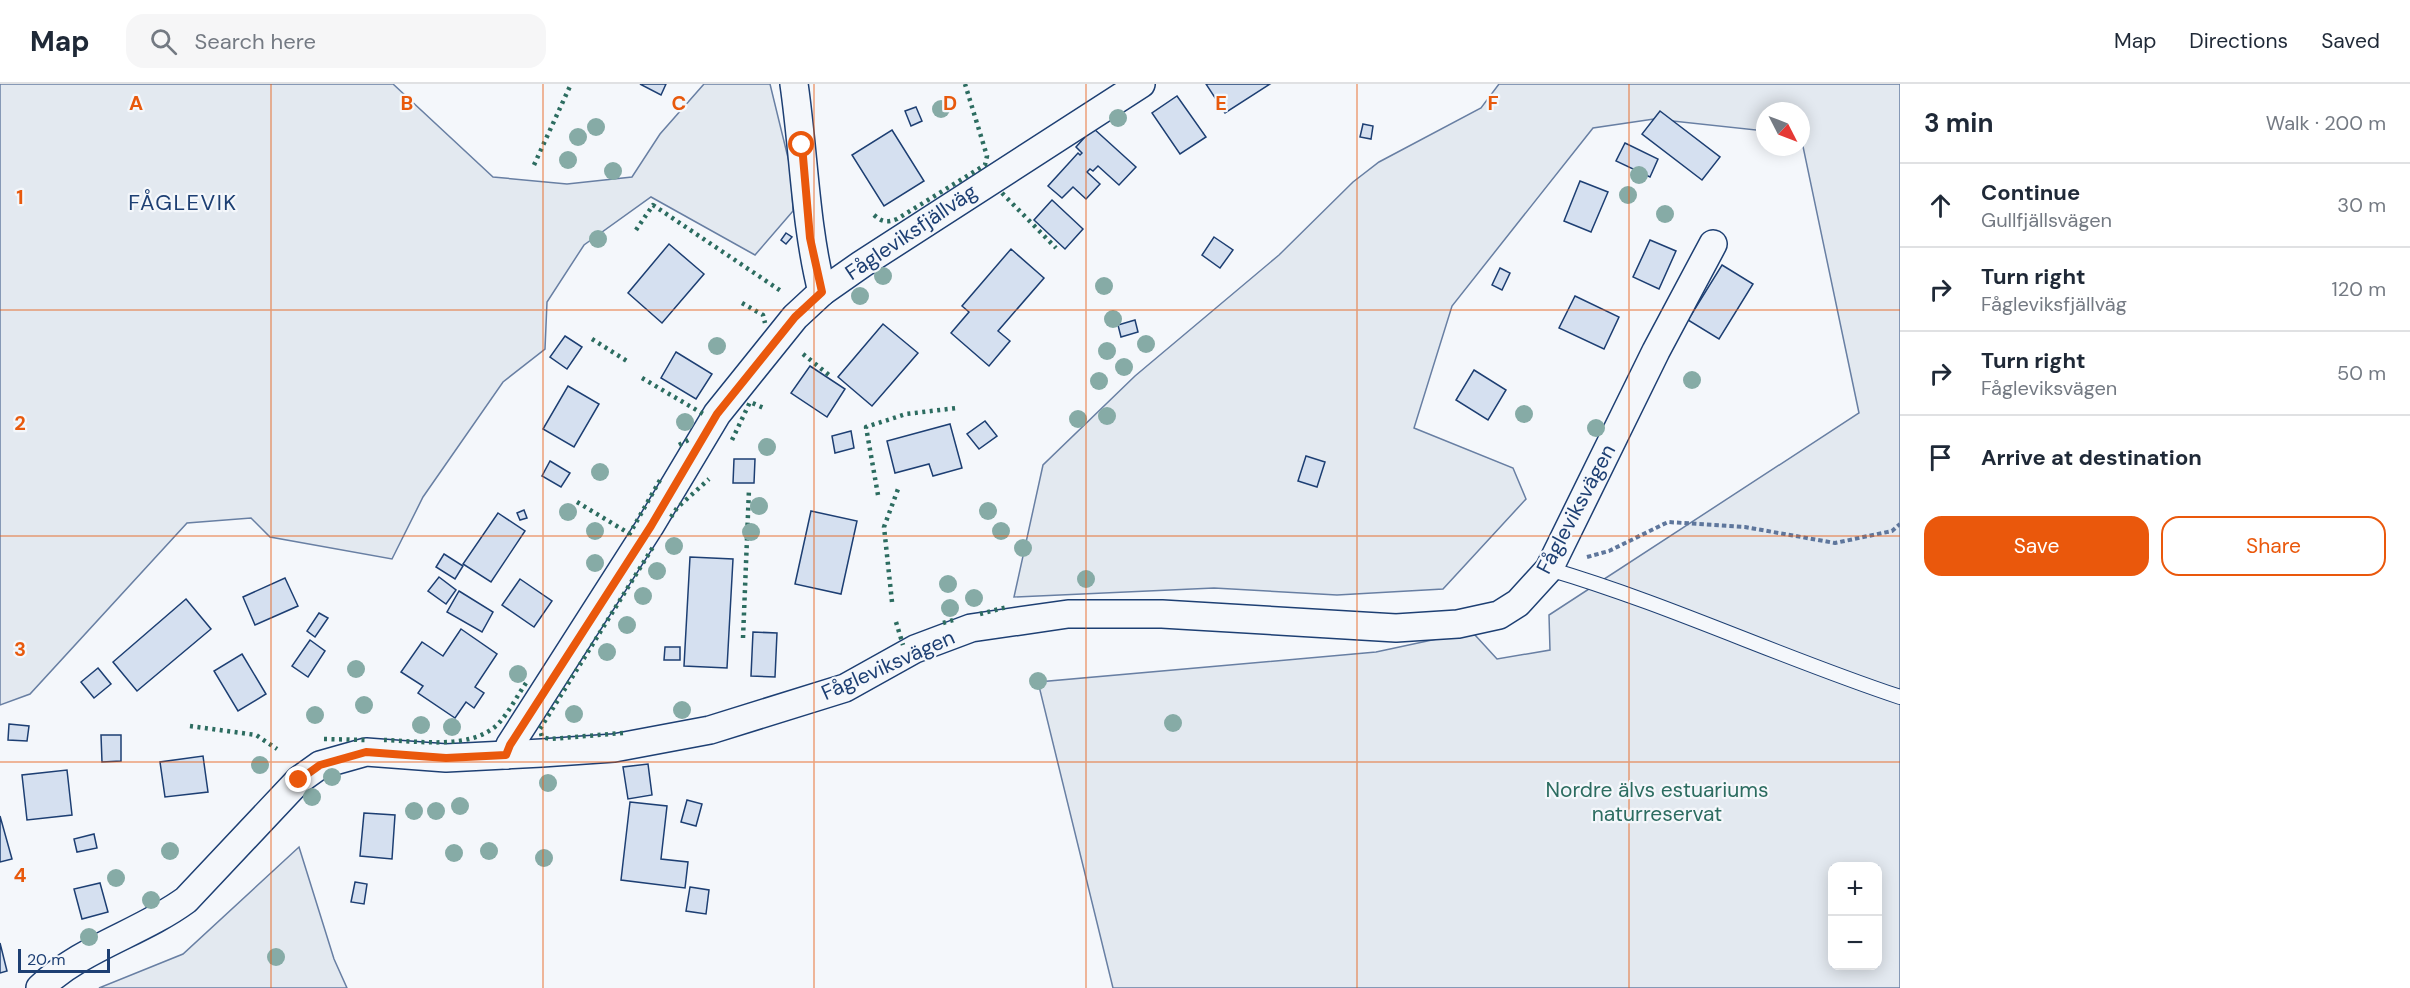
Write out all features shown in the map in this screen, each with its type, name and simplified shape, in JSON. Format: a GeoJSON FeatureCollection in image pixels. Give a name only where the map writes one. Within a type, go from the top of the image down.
{"type":"FeatureCollection","features":[{"type":"Feature","properties":{"kind":"street"},"geometry":{"type":"LineString","coordinates":[[794,84],[810,238],[822,292]]}},
{"type":"Feature","properties":{"kind":"street","name":"Fågleviksfjällväg"},"geometry":{"type":"LineString","coordinates":[[506,755],[510,745],[651,526],[717,414],[795,317],[822,292],[1141,84]]}},
{"type":"Feature","properties":{"kind":"street","name":"Fågleviksvägen"},"geometry":{"type":"LineString","coordinates":[[40,988],[76,962],[169,912],[186,900],[299,780],[320,765],[366,752],[446,758],[506,755],[614,748],[710,730],[844,688],[915,650],[971,628],[1068,614],[1162,614],[1396,628],[1458,624],[1499,615],[1518,603],[1549,569],[1656,351],[1713,244]]}},
{"type":"Feature","properties":{"kind":"lane"},"geometry":{"type":"LineString","coordinates":[[1549,569],[1656,606],[1846,679],[1900,696]]}},
{"type":"Feature","properties":{"kind":"path"},"geometry":{"type":"LineString","coordinates":[[1549,569],[1609,551],[1668,522],[1745,527],[1835,543],[1892,531],[1900,524]]}},
{"type":"Feature","properties":{"kind":"green space"},"geometry":{"type":"Polygon","coordinates":[[[0,84],[393,84],[493,177],[567,184],[632,177],[660,134],[704,84],[770,84],[791,170],[793,211],[755,255],[651,197],[584,245],[547,302],[545,349],[503,382],[423,497],[392,559],[270,537],[251,518],[187,523],[30,694],[0,705],[0,84]]]}},
{"type":"Feature","properties":{"kind":"green space","name":"Nordre älvs estuariums naturreservat"},"geometry":{"type":"Polygon","coordinates":[[[1499,84],[1900,84],[1900,988],[1113,988],[1038,682],[1376,652],[1460,634],[1475,635],[1497,659],[1550,650],[1549,615],[1859,413],[1805,156],[1810,156],[1810,102],[1756,102],[1756,130],[1654,119],[1593,128],[1452,306],[1414,428],[1513,468],[1526,499],[1443,589],[1337,595],[1214,588],[1014,597],[1043,465],[1135,376],[1279,255],[1353,182],[1379,162],[1481,108],[1499,84]]]}},
{"type":"Feature","properties":{"kind":"green space"},"geometry":{"type":"Polygon","coordinates":[[[299,847],[334,959],[347,988],[99,988],[183,954],[299,847]]]}},
{"type":"Feature","properties":{"kind":"building"},"geometry":{"type":"Polygon","coordinates":[[[640,84],[666,84],[661,95],[640,84]]]}},
{"type":"Feature","properties":{"kind":"building"},"geometry":{"type":"Polygon","coordinates":[[[1206,84],[1270,84],[1225,113],[1206,84]]]}},
{"type":"Feature","properties":{"kind":"building"},"geometry":{"type":"Polygon","coordinates":[[[1177,96],[1206,137],[1180,154],[1152,113],[1177,96]]]}},
{"type":"Feature","properties":{"kind":"building"},"geometry":{"type":"Polygon","coordinates":[[[916,107],[922,121],[911,126],[905,111],[916,107]]]}},
{"type":"Feature","properties":{"kind":"building"},"geometry":{"type":"Polygon","coordinates":[[[1660,111],[1720,157],[1702,180],[1642,134],[1660,111]]]}},
{"type":"Feature","properties":{"kind":"building"},"geometry":{"type":"Polygon","coordinates":[[[1363,124],[1373,126],[1371,139],[1360,137],[1363,124]]]}},
{"type":"Feature","properties":{"kind":"building"},"geometry":{"type":"Polygon","coordinates":[[[1093,128],[1136,167],[1119,185],[1098,166],[1093,171],[1090,169],[1087,172],[1100,184],[1086,199],[1073,187],[1062,198],[1048,186],[1078,153],[1080,155],[1082,153],[1076,147],[1093,128]]]}},
{"type":"Feature","properties":{"kind":"building"},"geometry":{"type":"Polygon","coordinates":[[[892,130],[924,181],[884,206],[852,155],[892,130]]]}},
{"type":"Feature","properties":{"kind":"building"},"geometry":{"type":"Polygon","coordinates":[[[1625,143],[1658,159],[1650,177],[1616,161],[1625,143]]]}},
{"type":"Feature","properties":{"kind":"building"},"geometry":{"type":"Polygon","coordinates":[[[1580,181],[1608,192],[1591,232],[1564,221],[1580,181]]]}},
{"type":"Feature","properties":{"kind":"building"},"geometry":{"type":"Polygon","coordinates":[[[1052,200],[1083,229],[1065,249],[1034,220],[1052,200]]]}},
{"type":"Feature","properties":{"kind":"building"},"geometry":{"type":"Polygon","coordinates":[[[786,233],[792,237],[786,244],[781,240],[786,233]]]}},
{"type":"Feature","properties":{"kind":"building"},"geometry":{"type":"Polygon","coordinates":[[[1214,237],[1233,250],[1220,268],[1202,255],[1214,237]]]}},
{"type":"Feature","properties":{"kind":"building"},"geometry":{"type":"Polygon","coordinates":[[[1650,240],[1676,251],[1659,289],[1633,277],[1650,240]]]}},
{"type":"Feature","properties":{"kind":"building"},"geometry":{"type":"Polygon","coordinates":[[[669,244],[704,274],[662,323],[628,293],[669,244]]]}},
{"type":"Feature","properties":{"kind":"building"},"geometry":{"type":"Polygon","coordinates":[[[1011,249],[1044,278],[998,331],[1010,341],[989,366],[951,333],[969,312],[962,306],[1011,249]]]}},
{"type":"Feature","properties":{"kind":"building"},"geometry":{"type":"Polygon","coordinates":[[[1722,265],[1753,284],[1719,339],[1688,320],[1722,265]]]}},
{"type":"Feature","properties":{"kind":"building"},"geometry":{"type":"Polygon","coordinates":[[[1500,268],[1510,273],[1502,290],[1492,285],[1500,268]]]}},
{"type":"Feature","properties":{"kind":"building"},"geometry":{"type":"Polygon","coordinates":[[[1575,296],[1619,317],[1604,349],[1559,328],[1575,296]]]}},
{"type":"Feature","properties":{"kind":"building"},"geometry":{"type":"Polygon","coordinates":[[[1135,320],[1138,332],[1121,337],[1118,325],[1135,320]]]}},
{"type":"Feature","properties":{"kind":"building"},"geometry":{"type":"Polygon","coordinates":[[[883,324],[918,353],[872,406],[838,377],[883,324]]]}},
{"type":"Feature","properties":{"kind":"building"},"geometry":{"type":"Polygon","coordinates":[[[565,336],[582,347],[567,369],[550,357],[565,336]]]}},
{"type":"Feature","properties":{"kind":"building"},"geometry":{"type":"Polygon","coordinates":[[[676,352],[712,374],[696,399],[661,378],[676,352]]]}},
{"type":"Feature","properties":{"kind":"building"},"geometry":{"type":"Polygon","coordinates":[[[810,366],[845,389],[827,417],[791,393],[810,366]]]}},
{"type":"Feature","properties":{"kind":"building"},"geometry":{"type":"Polygon","coordinates":[[[1474,370],[1506,390],[1488,420],[1456,400],[1474,370]]]}},
{"type":"Feature","properties":{"kind":"building"},"geometry":{"type":"Polygon","coordinates":[[[568,386],[599,404],[574,447],[543,429],[568,386]]]}},
{"type":"Feature","properties":{"kind":"building"},"geometry":{"type":"Polygon","coordinates":[[[985,421],[997,436],[979,449],[967,434],[985,421]]]}},
{"type":"Feature","properties":{"kind":"building"},"geometry":{"type":"Polygon","coordinates":[[[950,424],[962,468],[933,476],[929,464],[895,473],[887,441],[950,424]]]}},
{"type":"Feature","properties":{"kind":"building"},"geometry":{"type":"Polygon","coordinates":[[[851,431],[854,448],[835,453],[832,436],[851,431]]]}},
{"type":"Feature","properties":{"kind":"building"},"geometry":{"type":"Polygon","coordinates":[[[1306,456],[1325,462],[1317,487],[1298,481],[1306,456]]]}},
{"type":"Feature","properties":{"kind":"building"},"geometry":{"type":"Polygon","coordinates":[[[734,459],[755,459],[754,483],[733,483],[734,459]]]}},
{"type":"Feature","properties":{"kind":"building"},"geometry":{"type":"Polygon","coordinates":[[[550,461],[570,473],[561,487],[542,476],[550,461]]]}},
{"type":"Feature","properties":{"kind":"building"},"geometry":{"type":"Polygon","coordinates":[[[524,510],[527,518],[520,520],[517,513],[524,510]]]}},
{"type":"Feature","properties":{"kind":"building"},"geometry":{"type":"Polygon","coordinates":[[[811,511],[857,521],[841,594],[795,584],[811,511]]]}},
{"type":"Feature","properties":{"kind":"building"},"geometry":{"type":"Polygon","coordinates":[[[498,513],[525,531],[491,582],[463,564],[498,513]]]}},
{"type":"Feature","properties":{"kind":"building"},"geometry":{"type":"Polygon","coordinates":[[[444,554],[463,566],[455,579],[436,567],[444,554]]]}},
{"type":"Feature","properties":{"kind":"building"},"geometry":{"type":"Polygon","coordinates":[[[690,557],[733,559],[727,668],[684,666],[690,557]]]}},
{"type":"Feature","properties":{"kind":"building"},"geometry":{"type":"Polygon","coordinates":[[[439,577],[456,590],[446,604],[428,591],[439,577]]]}},
{"type":"Feature","properties":{"kind":"building"},"geometry":{"type":"Polygon","coordinates":[[[285,578],[298,606],[255,625],[243,597],[285,578]]]}},
{"type":"Feature","properties":{"kind":"building"},"geometry":{"type":"Polygon","coordinates":[[[520,579],[552,601],[534,627],[502,605],[520,579]]]}},
{"type":"Feature","properties":{"kind":"building"},"geometry":{"type":"Polygon","coordinates":[[[459,591],[493,612],[482,632],[447,612],[459,591]]]}},
{"type":"Feature","properties":{"kind":"building"},"geometry":{"type":"Polygon","coordinates":[[[186,599],[211,629],[137,691],[113,662],[186,599]]]}},
{"type":"Feature","properties":{"kind":"building"},"geometry":{"type":"Polygon","coordinates":[[[319,613],[328,618],[315,637],[307,631],[319,613]]]}},
{"type":"Feature","properties":{"kind":"building"},"geometry":{"type":"Polygon","coordinates":[[[461,629],[497,654],[475,687],[484,693],[474,708],[466,702],[455,718],[418,693],[423,686],[401,672],[422,642],[443,656],[461,629]]]}},
{"type":"Feature","properties":{"kind":"building"},"geometry":{"type":"Polygon","coordinates":[[[753,632],[777,633],[775,677],[751,676],[753,632]]]}},
{"type":"Feature","properties":{"kind":"building"},"geometry":{"type":"Polygon","coordinates":[[[310,640],[325,651],[308,677],[292,666],[310,640]]]}},
{"type":"Feature","properties":{"kind":"building"},"geometry":{"type":"Polygon","coordinates":[[[665,647],[680,647],[680,660],[664,660],[665,647]]]}},
{"type":"Feature","properties":{"kind":"building"},"geometry":{"type":"Polygon","coordinates":[[[242,654],[266,694],[238,711],[214,671],[242,654]]]}},
{"type":"Feature","properties":{"kind":"building"},"geometry":{"type":"Polygon","coordinates":[[[98,668],[111,684],[94,698],[81,682],[98,668]]]}},
{"type":"Feature","properties":{"kind":"building"},"geometry":{"type":"Polygon","coordinates":[[[9,724],[29,726],[27,741],[8,740],[9,724]]]}},
{"type":"Feature","properties":{"kind":"building"},"geometry":{"type":"Polygon","coordinates":[[[101,735],[121,735],[121,761],[102,762],[101,735]]]}},
{"type":"Feature","properties":{"kind":"building"},"geometry":{"type":"Polygon","coordinates":[[[203,756],[208,792],[165,797],[160,762],[203,756]]]}},
{"type":"Feature","properties":{"kind":"building"},"geometry":{"type":"Polygon","coordinates":[[[648,764],[652,795],[628,799],[623,767],[648,764]]]}},
{"type":"Feature","properties":{"kind":"building"},"geometry":{"type":"Polygon","coordinates":[[[67,770],[72,815],[27,820],[22,775],[67,770]]]}},
{"type":"Feature","properties":{"kind":"building"},"geometry":{"type":"Polygon","coordinates":[[[687,800],[702,804],[696,826],[681,822],[687,800]]]}},
{"type":"Feature","properties":{"kind":"building"},"geometry":{"type":"Polygon","coordinates":[[[630,802],[667,806],[661,859],[688,862],[685,888],[621,880],[630,802]]]}},
{"type":"Feature","properties":{"kind":"building"},"geometry":{"type":"Polygon","coordinates":[[[364,813],[395,815],[392,859],[360,856],[364,813]]]}},
{"type":"Feature","properties":{"kind":"building"},"geometry":{"type":"Polygon","coordinates":[[[0,816],[12,859],[0,862],[0,816]]]}},
{"type":"Feature","properties":{"kind":"building"},"geometry":{"type":"Polygon","coordinates":[[[94,834],[97,848],[77,852],[74,839],[94,834]]]}},
{"type":"Feature","properties":{"kind":"building"},"geometry":{"type":"Polygon","coordinates":[[[355,882],[367,884],[364,904],[351,902],[355,882]]]}},
{"type":"Feature","properties":{"kind":"building"},"geometry":{"type":"Polygon","coordinates":[[[100,883],[108,912],[82,919],[74,889],[100,883]]]}},
{"type":"Feature","properties":{"kind":"building"},"geometry":{"type":"Polygon","coordinates":[[[690,887],[709,890],[706,914],[686,911],[690,887]]]}},
{"type":"Feature","properties":{"kind":"building"},"geometry":{"type":"Polygon","coordinates":[[[0,943],[7,971],[0,973],[0,943]]]}},
{"type":"Feature","properties":{"kind":"hedge"},"geometry":{"type":"LineString","coordinates":[[534,165],[571,84]]}},
{"type":"Feature","properties":{"kind":"hedge"},"geometry":{"type":"LineString","coordinates":[[874,215],[885,221],[897,219],[985,165],[987,156],[965,84]]}},
{"type":"Feature","properties":{"kind":"hedge"},"geometry":{"type":"LineString","coordinates":[[1002,193],[1056,248]]}},
{"type":"Feature","properties":{"kind":"hedge"},"geometry":{"type":"LineString","coordinates":[[636,230],[653,205],[781,291]]}},
{"type":"Feature","properties":{"kind":"hedge"},"geometry":{"type":"LineString","coordinates":[[742,303],[763,315],[765,323]]}},
{"type":"Feature","properties":{"kind":"hedge"},"geometry":{"type":"LineString","coordinates":[[592,339],[630,363]]}},
{"type":"Feature","properties":{"kind":"hedge"},"geometry":{"type":"LineString","coordinates":[[803,354],[829,375]]}},
{"type":"Feature","properties":{"kind":"hedge"},"geometry":{"type":"LineString","coordinates":[[642,378],[705,415]]}},
{"type":"Feature","properties":{"kind":"hedge"},"geometry":{"type":"LineString","coordinates":[[732,440],[750,402],[766,409]]}},
{"type":"Feature","properties":{"kind":"hedge"},"geometry":{"type":"LineString","coordinates":[[878,495],[866,427],[906,414],[957,408]]}},
{"type":"Feature","properties":{"kind":"hedge"},"geometry":{"type":"LineString","coordinates":[[679,445],[690,439]]}},
{"type":"Feature","properties":{"kind":"hedge"},"geometry":{"type":"LineString","coordinates":[[671,517],[677,508],[709,479]]}},
{"type":"Feature","properties":{"kind":"hedge"},"geometry":{"type":"LineString","coordinates":[[629,535],[660,480]]}},
{"type":"Feature","properties":{"kind":"hedge"},"geometry":{"type":"LineString","coordinates":[[743,638],[749,489]]}},
{"type":"Feature","properties":{"kind":"hedge"},"geometry":{"type":"LineString","coordinates":[[892,602],[884,527],[898,489]]}},
{"type":"Feature","properties":{"kind":"hedge"},"geometry":{"type":"LineString","coordinates":[[577,502],[630,534]]}},
{"type":"Feature","properties":{"kind":"hedge"},"geometry":{"type":"LineString","coordinates":[[623,733],[550,739],[542,737],[540,729],[653,547]]}},
{"type":"Feature","properties":{"kind":"hedge"},"geometry":{"type":"LineString","coordinates":[[980,614],[1007,607]]}},
{"type":"Feature","properties":{"kind":"hedge"},"geometry":{"type":"LineString","coordinates":[[943,623],[957,619]]}},
{"type":"Feature","properties":{"kind":"hedge"},"geometry":{"type":"LineString","coordinates":[[896,622],[903,645]]}},
{"type":"Feature","properties":{"kind":"hedge"},"geometry":{"type":"LineString","coordinates":[[384,740],[458,741],[486,733],[501,721],[526,683]]}},
{"type":"Feature","properties":{"kind":"hedge"},"geometry":{"type":"LineString","coordinates":[[190,726],[256,735],[277,749]]}},
{"type":"Feature","properties":{"kind":"hedge"},"geometry":{"type":"LineString","coordinates":[[324,739],[366,740]]}},
{"type":"Feature","properties":{"kind":"district","name":"FÅGLEVIK"},"geometry":{"type":"Point","coordinates":[183,202]}},
{"type":"Feature","properties":{"kind":"route"},"geometry":{"type":"LineString","coordinates":[[299,780],[320,765],[366,752],[446,758],[506,755],[510,745],[651,526],[717,414],[795,317],[822,292],[810,238],[802,145]]}}]}
